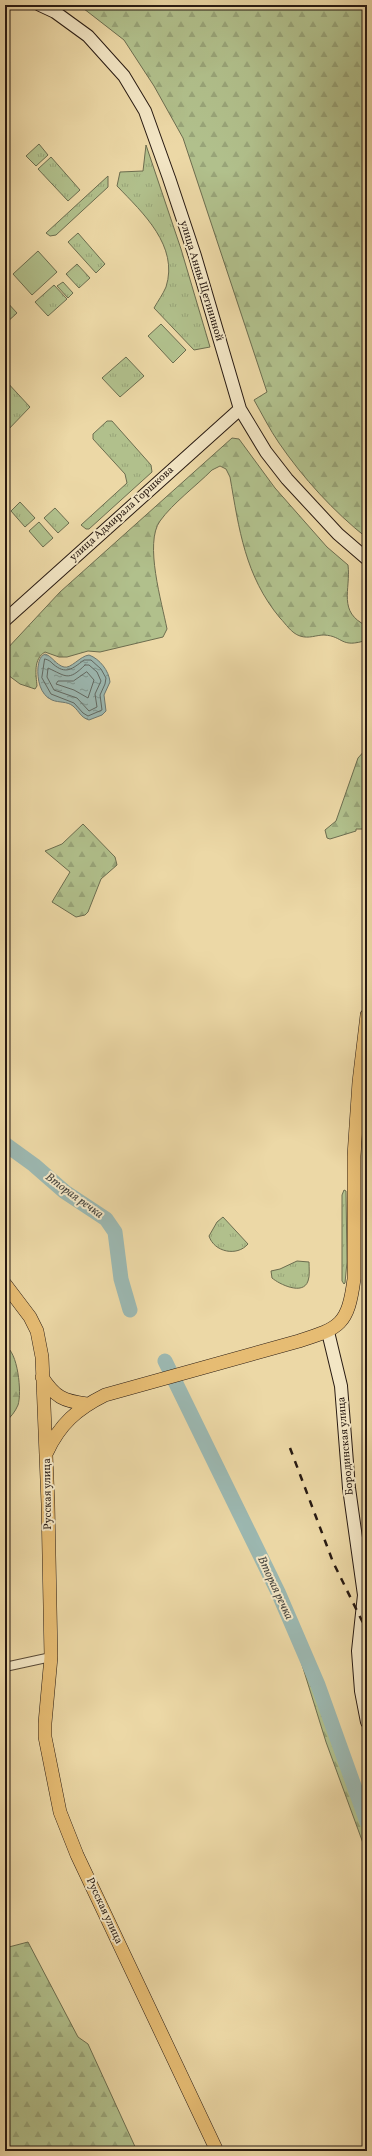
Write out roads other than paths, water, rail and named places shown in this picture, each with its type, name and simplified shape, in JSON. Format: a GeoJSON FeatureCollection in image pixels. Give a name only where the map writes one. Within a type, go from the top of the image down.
{"type":"FeatureCollection","features":[{"type":"Feature","properties":{"kind":"main road","name":"улица Анны Щетининой"},"geometry":{"type":"LineString","coordinates":[[40,5],[55,12],[88,36],[108,56],[124,76],[145,112],[195,256],[240,409],[266,452],[287,478],[338,534],[367,559]]}},
{"type":"Feature","properties":{"kind":"main road","name":"улица Адмирала Горшкова"},"geometry":{"type":"LineString","coordinates":[[5,620],[240,409]]}},
{"type":"Feature","properties":{"kind":"main road"},"geometry":{"type":"LineString","coordinates":[[329,1335],[344,1316],[351,1299],[354,1279],[354,1156],[359,1082],[367,1015]]}},
{"type":"Feature","properties":{"kind":"main road"},"geometry":{"type":"LineString","coordinates":[[329,1335],[340,1332],[347,1323],[357,1300],[360,1156],[367,1057]]}},
{"type":"Feature","properties":{"kind":"main road"},"geometry":{"type":"LineString","coordinates":[[5,1284],[23,1305],[37,1331],[42,1357],[47,1454]]}},
{"type":"Feature","properties":{"kind":"main road","name":"Русская улица"},"geometry":{"type":"LineString","coordinates":[[217,2151],[100,1905],[60,1812],[45,1737],[51,1657],[47,1454],[56,1434],[66,1422],[87,1404],[112,1392],[299,1341],[329,1335]]}},
{"type":"Feature","properties":{"kind":"main road","name":"Бородинская улица"},"geometry":{"type":"LineString","coordinates":[[329,1335],[341,1386],[350,1488],[362,1556],[365,1595],[358,1651],[361,1691],[367,1722]]}},
{"type":"Feature","properties":{"kind":"main road"},"geometry":{"type":"LineString","coordinates":[[42,1377],[50,1389],[60,1398],[87,1404]]}},
{"type":"Feature","properties":{"kind":"street"},"geometry":{"type":"LineString","coordinates":[[5,1667],[51,1657]]}},
{"type":"Feature","properties":{"kind":"water"},"geometry":{"type":"Polygon","coordinates":[[[45,654],[64,667],[70,666],[89,655],[100,662],[108,674],[110,682],[104,695],[106,711],[102,715],[89,720],[82,716],[71,704],[57,702],[48,698],[40,686],[38,672],[40,660],[45,654]]]}},
{"type":"Feature","properties":{"kind":"waterway","name":"Вторая речка"},"geometry":{"type":"LineString","coordinates":[[5,1144],[34,1165],[65,1192],[106,1219],[115,1232],[121,1279],[130,1310]]}},
{"type":"Feature","properties":{"kind":"waterway","name":"Вторая речка"},"geometry":{"type":"LineString","coordinates":[[165,1361],[278,1592],[318,1685],[367,1822]]}},
{"type":"Feature","properties":{"kind":"railway"},"geometry":{"type":"LineString","coordinates":[[290,1448],[333,1562],[367,1631]]}}]}
